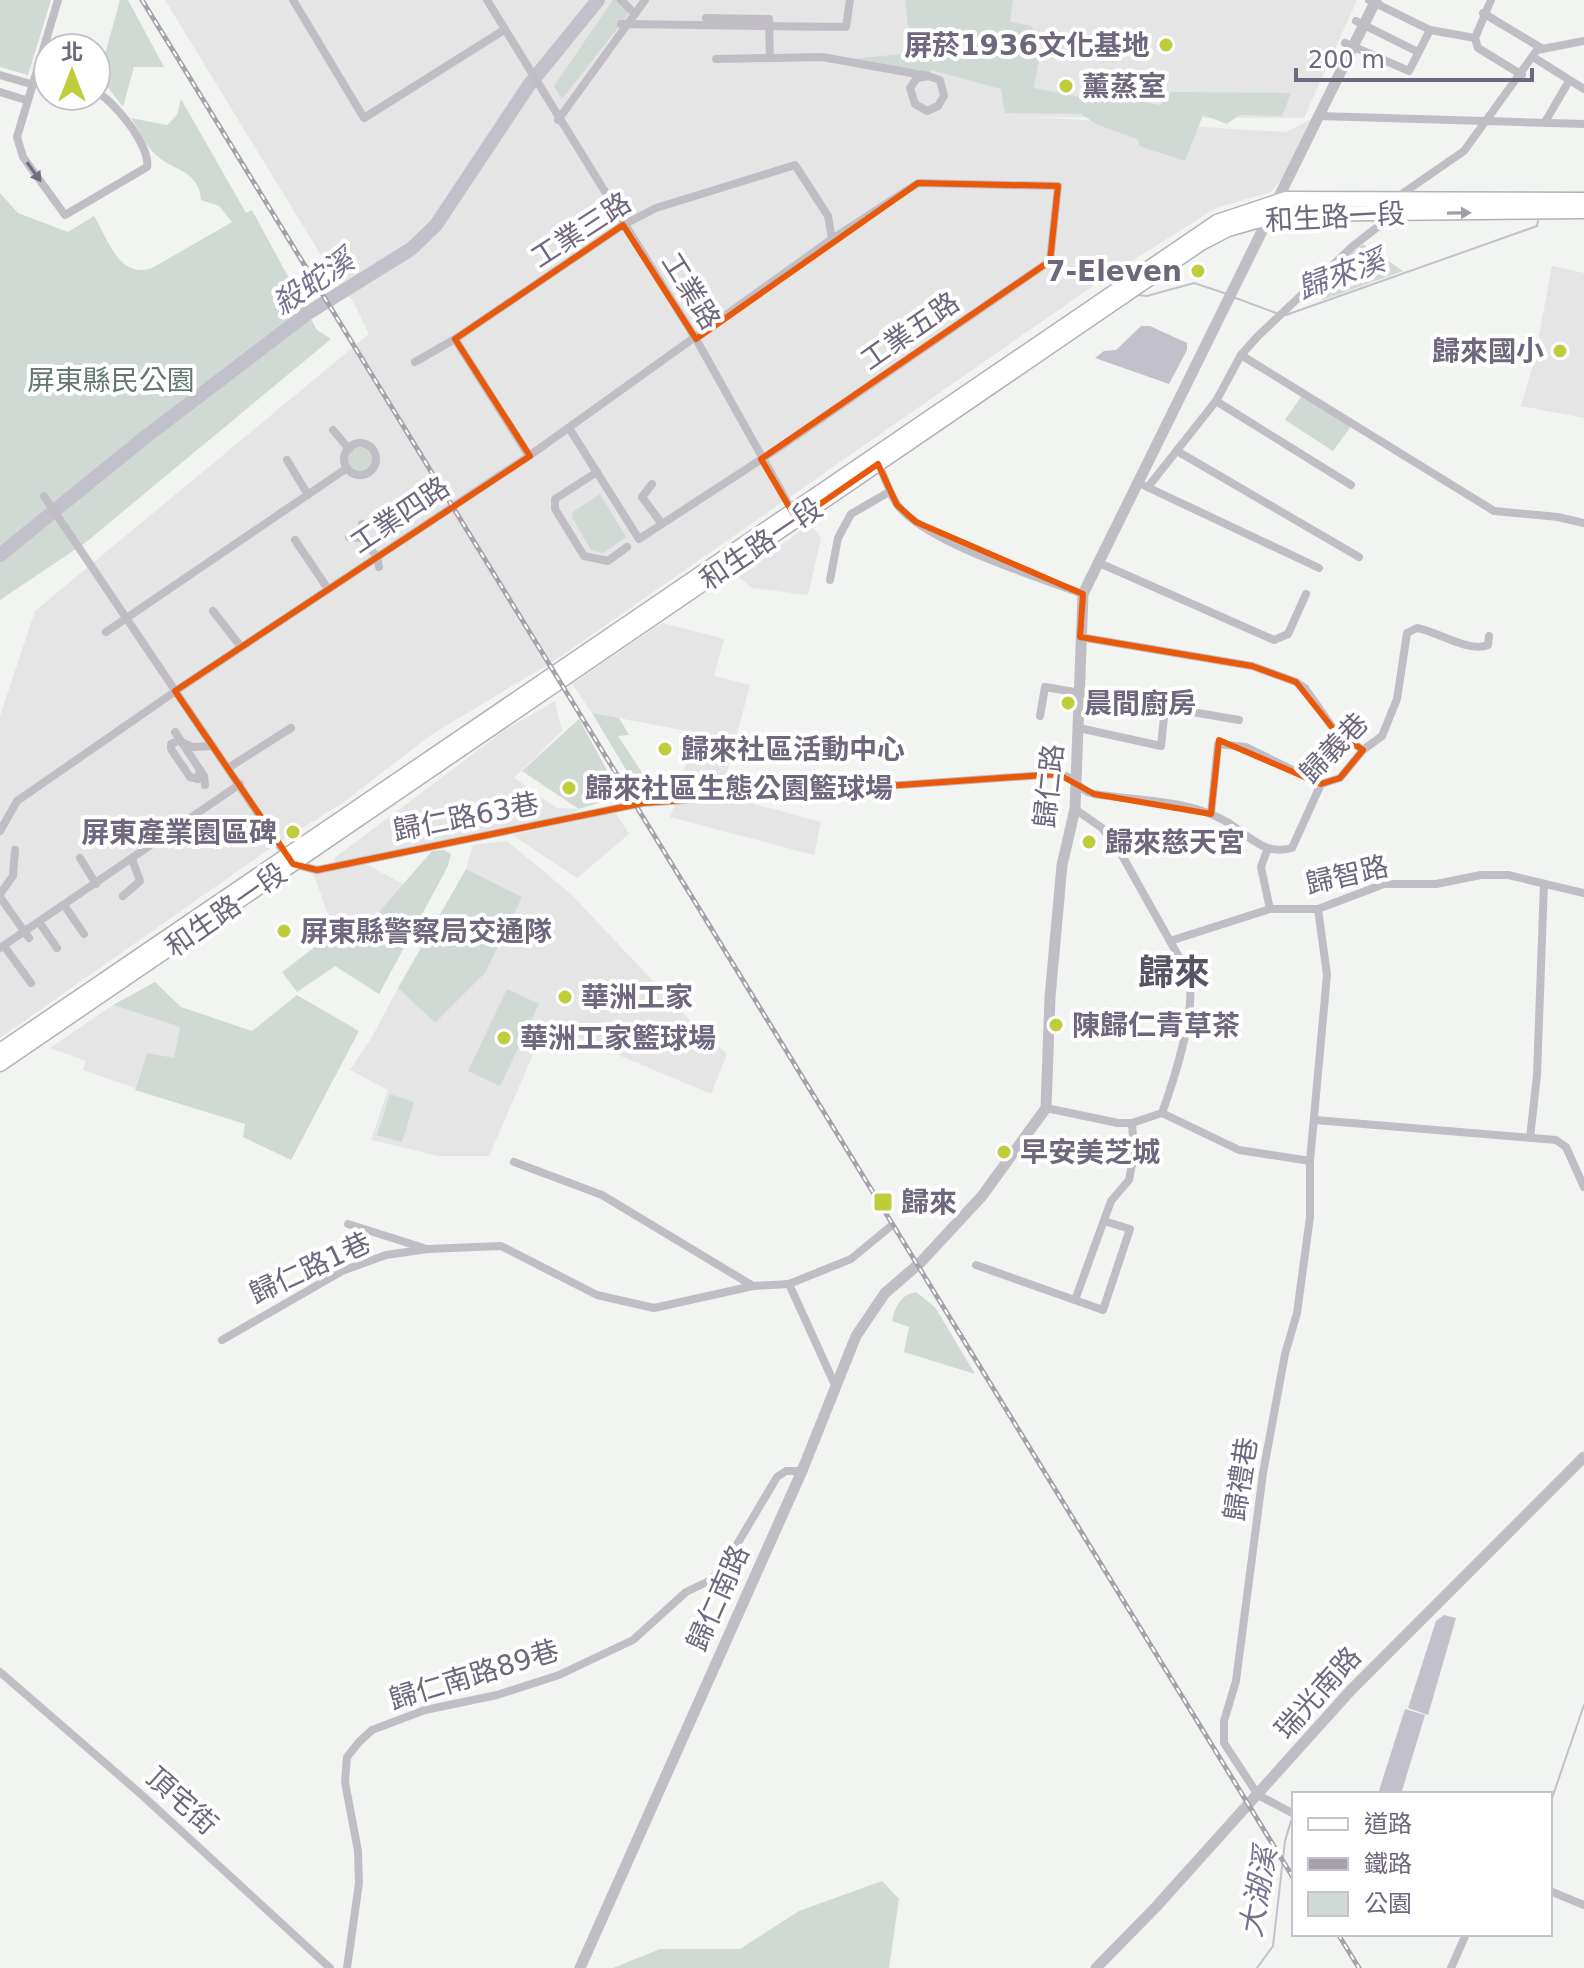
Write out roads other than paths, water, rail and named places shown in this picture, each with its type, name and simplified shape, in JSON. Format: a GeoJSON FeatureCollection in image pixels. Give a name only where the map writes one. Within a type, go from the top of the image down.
{"type":"FeatureCollection","features":[{"type":"Feature","properties":{"kind":"main road","name":"和生路一段"},"geometry":{"type":"LineString","coordinates":[[1126,288],[1228,229],[1269,217],[1395,206],[1584,200]]}},
{"type":"Feature","properties":{"kind":"main road","name":"和生路一段"},"geometry":{"type":"LineString","coordinates":[[0,1051],[289,860],[1126,288],[1217,222],[1277,202],[1584,211]]}},
{"type":"Feature","properties":{"kind":"main road","name":"和生路一段"},"geometry":{"type":"LineString","coordinates":[[0,1064],[289,860]]}},
{"type":"Feature","properties":{"kind":"street"},"geometry":{"type":"LineString","coordinates":[[58,0],[17,137],[18,148],[65,215],[147,167],[147,154],[112,101]]}},
{"type":"Feature","properties":{"kind":"street"},"geometry":{"type":"LineString","coordinates":[[293,0],[364,118],[504,30],[487,0]]}},
{"type":"Feature","properties":{"kind":"street"},"geometry":{"type":"LineString","coordinates":[[621,0],[635,14]]}},
{"type":"Feature","properties":{"kind":"street"},"geometry":{"type":"LineString","coordinates":[[558,120],[645,0]]}},
{"type":"Feature","properties":{"kind":"street"},"geometry":{"type":"LineString","coordinates":[[625,24],[846,27],[850,0]]}},
{"type":"Feature","properties":{"kind":"street"},"geometry":{"type":"LineString","coordinates":[[1491,0],[1475,38],[1478,48],[1522,75]]}},
{"type":"Feature","properties":{"kind":"street"},"geometry":{"type":"LineString","coordinates":[[1373,1],[1430,30],[1475,38]]}},
{"type":"Feature","properties":{"kind":"street","name":"歸仁路"},"geometry":{"type":"LineString","coordinates":[[1046,1108],[1050,997],[1062,865],[1075,809],[1083,594],[1096,562],[1142,485],[1318,116],[1349,44],[1373,1]]}},
{"type":"Feature","properties":{"kind":"street"},"geometry":{"type":"LineString","coordinates":[[1483,13],[1544,49]]}},
{"type":"Feature","properties":{"kind":"street"},"geometry":{"type":"LineString","coordinates":[[706,18],[769,19],[770,58]]}},
{"type":"Feature","properties":{"kind":"street"},"geometry":{"type":"LineString","coordinates":[[1360,22],[1418,52]]}},
{"type":"Feature","properties":{"kind":"street","name":"工業路"},"geometry":{"type":"LineString","coordinates":[[504,30],[696,339],[795,515]]}},
{"type":"Feature","properties":{"kind":"street"},"geometry":{"type":"LineString","coordinates":[[1349,44],[1409,71],[1430,30]]}},
{"type":"Feature","properties":{"kind":"street"},"geometry":{"type":"LineString","coordinates":[[1319,568],[1142,485],[1177,451],[1216,401],[1241,355],[1279,314],[1395,206],[1464,151],[1522,75],[1537,50],[1584,41]]}},
{"type":"Feature","properties":{"kind":"street"},"geometry":{"type":"LineString","coordinates":[[716,59],[822,57],[928,76],[940,80],[944,96],[938,106],[927,111],[915,104],[910,88],[917,78],[928,76]]}},
{"type":"Feature","properties":{"kind":"street"},"geometry":{"type":"LineString","coordinates":[[1533,57],[1584,89]]}},
{"type":"Feature","properties":{"kind":"street"},"geometry":{"type":"LineString","coordinates":[[0,75],[31,84]]}},
{"type":"Feature","properties":{"kind":"street"},"geometry":{"type":"LineString","coordinates":[[1545,122],[1569,81]]}},
{"type":"Feature","properties":{"kind":"street"},"geometry":{"type":"LineString","coordinates":[[0,92],[26,100]]}},
{"type":"Feature","properties":{"kind":"street"},"geometry":{"type":"LineString","coordinates":[[1318,116],[1584,124]]}},
{"type":"Feature","properties":{"kind":"street","name":"工業三路"},"geometry":{"type":"LineString","coordinates":[[415,362],[455,339],[623,225],[656,208],[795,165],[828,216],[832,239]]}},
{"type":"Feature","properties":{"kind":"street","name":"工業五路"},"geometry":{"type":"LineString","coordinates":[[569,428],[639,539],[1050,261],[1058,186],[918,183],[832,239]]}},
{"type":"Feature","properties":{"kind":"street","name":"工業四路"},"geometry":{"type":"LineString","coordinates":[[0,831],[17,801],[175,691],[529,456],[832,239]]}},
{"type":"Feature","properties":{"kind":"street"},"geometry":{"type":"LineString","coordinates":[[455,339],[529,456]]}},
{"type":"Feature","properties":{"kind":"street"},"geometry":{"type":"LineString","coordinates":[[1241,355],[1494,511],[1558,517],[1584,523]]}},
{"type":"Feature","properties":{"kind":"street"},"geometry":{"type":"LineString","coordinates":[[1216,401],[1351,485]]}},
{"type":"Feature","properties":{"kind":"street"},"geometry":{"type":"LineString","coordinates":[[333,430],[349,449]]}},
{"type":"Feature","properties":{"kind":"street"},"geometry":{"type":"LineString","coordinates":[[358,444],[368,446],[376,459],[372,469],[363,475],[347,468],[344,458],[349,449],[358,444]]}},
{"type":"Feature","properties":{"kind":"street"},"geometry":{"type":"LineString","coordinates":[[1177,451],[1359,557]]}},
{"type":"Feature","properties":{"kind":"street"},"geometry":{"type":"LineString","coordinates":[[287,460],[308,495]]}},
{"type":"Feature","properties":{"kind":"street"},"geometry":{"type":"LineString","coordinates":[[875,460],[889,492],[908,516],[999,563],[1083,594]]}},
{"type":"Feature","properties":{"kind":"street"},"geometry":{"type":"LineString","coordinates":[[106,632],[347,468]]}},
{"type":"Feature","properties":{"kind":"street"},"geometry":{"type":"LineString","coordinates":[[597,472],[555,499],[555,509],[584,556],[589,559],[608,561],[627,547]]}},
{"type":"Feature","properties":{"kind":"street"},"geometry":{"type":"LineString","coordinates":[[652,484],[642,497],[662,524]]}},
{"type":"Feature","properties":{"kind":"street"},"geometry":{"type":"LineString","coordinates":[[830,580],[838,538],[851,514],[889,492]]}},
{"type":"Feature","properties":{"kind":"street"},"geometry":{"type":"LineString","coordinates":[[44,496],[289,860]]}},
{"type":"Feature","properties":{"kind":"street"},"geometry":{"type":"LineString","coordinates":[[362,524],[362,538],[377,557],[379,567]]}},
{"type":"Feature","properties":{"kind":"street"},"geometry":{"type":"LineString","coordinates":[[349,537],[362,538]]}},
{"type":"Feature","properties":{"kind":"street"},"geometry":{"type":"LineString","coordinates":[[295,540],[328,589]]}},
{"type":"Feature","properties":{"kind":"street"},"geometry":{"type":"LineString","coordinates":[[1096,562],[1274,640],[1288,634],[1306,594]]}},
{"type":"Feature","properties":{"kind":"street"},"geometry":{"type":"LineString","coordinates":[[213,611],[241,647]]}},
{"type":"Feature","properties":{"kind":"street","name":"歸義巷"},"geometry":{"type":"LineString","coordinates":[[1267,850],[1292,848],[1321,784],[1340,778],[1363,750],[1382,736],[1397,699],[1407,633],[1417,628],[1438,632],[1476,648],[1488,645],[1489,636]]}},
{"type":"Feature","properties":{"kind":"street"},"geometry":{"type":"LineString","coordinates":[[1080,637],[1252,666],[1296,682],[1305,688],[1335,731],[1363,750]]}},
{"type":"Feature","properties":{"kind":"street"},"geometry":{"type":"LineString","coordinates":[[1040,716],[1045,687],[1239,720]]}},
{"type":"Feature","properties":{"kind":"street"},"geometry":{"type":"LineString","coordinates":[[1079,728],[1161,746],[1165,707]]}},
{"type":"Feature","properties":{"kind":"street"},"geometry":{"type":"LineString","coordinates":[[228,768],[291,728]]}},
{"type":"Feature","properties":{"kind":"street"},"geometry":{"type":"LineString","coordinates":[[175,732],[200,770],[205,785]]}},
{"type":"Feature","properties":{"kind":"street"},"geometry":{"type":"LineString","coordinates":[[182,743],[193,747],[213,746]]}},
{"type":"Feature","properties":{"kind":"street"},"geometry":{"type":"LineString","coordinates":[[1211,814],[1218,744],[1246,747],[1321,784]]}},
{"type":"Feature","properties":{"kind":"street","name":"歸仁路63巷"},"geometry":{"type":"LineString","coordinates":[[289,860],[317,870],[643,803],[1058,774],[1070,776],[1076,782]]}},
{"type":"Feature","properties":{"kind":"street"},"geometry":{"type":"LineString","coordinates":[[1076,782],[1094,794],[1200,809],[1267,850],[1261,867],[1270,909]]}},
{"type":"Feature","properties":{"kind":"street"},"geometry":{"type":"LineString","coordinates":[[31,983],[2,947],[27,935],[39,922],[240,784]]}},
{"type":"Feature","properties":{"kind":"street"},"geometry":{"type":"LineString","coordinates":[[1075,809],[1102,828],[1119,850],[1189,975],[1191,987],[1162,1113]]}},
{"type":"Feature","properties":{"kind":"street"},"geometry":{"type":"LineString","coordinates":[[15,850],[13,876],[0,896],[27,935]]}},
{"type":"Feature","properties":{"kind":"street"},"geometry":{"type":"LineString","coordinates":[[80,858],[96,884]]}},
{"type":"Feature","properties":{"kind":"street"},"geometry":{"type":"LineString","coordinates":[[123,896],[140,881],[132,859]]}},
{"type":"Feature","properties":{"kind":"street","name":"歸智路"},"geometry":{"type":"LineString","coordinates":[[1170,941],[1270,909],[1318,909],[1384,884],[1436,884],[1481,875],[1508,875],[1584,893]]}},
{"type":"Feature","properties":{"kind":"street"},"geometry":{"type":"LineString","coordinates":[[1530,1138],[1537,1061],[1544,884]]}},
{"type":"Feature","properties":{"kind":"street"},"geometry":{"type":"LineString","coordinates":[[64,905],[84,934]]}},
{"type":"Feature","properties":{"kind":"street","name":"歸禮巷"},"geometry":{"type":"LineString","coordinates":[[1292,1813],[1258,1795],[1224,1743],[1224,1721],[1236,1681],[1266,1458],[1285,1354],[1297,1313],[1310,1217],[1310,1161],[1327,975],[1318,909]]}},
{"type":"Feature","properties":{"kind":"street"},"geometry":{"type":"LineString","coordinates":[[39,922],[57,948]]}},
{"type":"Feature","properties":{"kind":"street"},"geometry":{"type":"LineString","coordinates":[[1046,1108],[1132,1123],[1162,1113],[1239,1150],[1310,1161]]}},
{"type":"Feature","properties":{"kind":"street","name":"歸仁南路"},"geometry":{"type":"LineString","coordinates":[[580,1968],[802,1471],[835,1385],[869,1314],[885,1293],[920,1263],[982,1196],[1046,1108]]}},
{"type":"Feature","properties":{"kind":"street"},"geometry":{"type":"LineString","coordinates":[[1315,1120],[1478,1133],[1513,1139],[1530,1138],[1562,1144],[1584,1187]]}},
{"type":"Feature","properties":{"kind":"street"},"geometry":{"type":"LineString","coordinates":[[1075,1300],[1111,1201],[1129,1180],[1134,1154],[1132,1123]]}},
{"type":"Feature","properties":{"kind":"street"},"geometry":{"type":"LineString","coordinates":[[514,1162],[602,1195],[753,1286]]}},
{"type":"Feature","properties":{"kind":"street"},"geometry":{"type":"LineString","coordinates":[[976,1265],[1103,1310],[1130,1229],[1104,1221]]}},
{"type":"Feature","properties":{"kind":"street"},"geometry":{"type":"LineString","coordinates":[[348,1224],[428,1249]]}},
{"type":"Feature","properties":{"kind":"street","name":"歸仁路1巷"},"geometry":{"type":"LineString","coordinates":[[222,1340],[237,1328],[267,1317],[342,1271],[386,1255],[428,1249],[501,1246],[597,1295],[654,1308],[753,1286],[789,1284],[851,1259],[891,1226]]}},
{"type":"Feature","properties":{"kind":"street"},"geometry":{"type":"LineString","coordinates":[[789,1284],[835,1385]]}},
{"type":"Feature","properties":{"kind":"street","name":"瑞光南路"},"geometry":{"type":"LineString","coordinates":[[1096,1968],[1258,1795],[1351,1690],[1584,1457]]}},
{"type":"Feature","properties":{"kind":"street","name":"歸仁南路89巷"},"geometry":{"type":"LineString","coordinates":[[347,1968],[359,1883],[358,1851],[345,1782],[347,1757],[359,1742],[372,1730],[425,1710],[497,1695],[559,1675],[633,1640],[686,1592],[711,1580],[726,1563],[777,1477],[786,1471],[802,1471]]}},
{"type":"Feature","properties":{"kind":"street","name":"頂宅街"},"geometry":{"type":"LineString","coordinates":[[0,1672],[154,1806],[330,1968]]}},
{"type":"Feature","properties":{"kind":"street"},"geometry":{"type":"LineString","coordinates":[[1552,1892],[1584,1905]]}},
{"type":"Feature","properties":{"kind":"street"},"geometry":{"type":"LineString","coordinates":[[1451,1968],[1465,1936]]}},
{"type":"Feature","properties":{"kind":"waterway","name":"殺蛇溪"},"geometry":{"type":"LineString","coordinates":[[0,555],[144,438],[308,313],[411,249],[436,225],[529,85],[598,0]]}},
{"type":"Feature","properties":{"kind":"waterway","name":"歸來溪"},"geometry":{"type":"LineString","coordinates":[[1286,315],[1537,226],[1538,221]]}},
{"type":"Feature","properties":{"kind":"waterway","name":"歸來溪"},"geometry":{"type":"LineString","coordinates":[[1112,274],[1120,282]]}},
{"type":"Feature","properties":{"kind":"waterway","name":"歸來溪"},"geometry":{"type":"LineString","coordinates":[[1138,295],[1147,296],[1194,283],[1227,294]]}},
{"type":"Feature","properties":{"kind":"waterway","name":"歸來溪"},"geometry":{"type":"LineString","coordinates":[[1233,297],[1276,313]]}},
{"type":"Feature","properties":{"kind":"waterway","name":"大湖溪"},"geometry":{"type":"LineString","coordinates":[[1552,1798],[1584,1705]]}},
{"type":"Feature","properties":{"kind":"waterway","name":"大湖溪"},"geometry":{"type":"LineString","coordinates":[[1257,1968],[1273,1946],[1285,1841],[1291,1821]]}},
{"type":"Feature","properties":{"kind":"railway"},"geometry":{"type":"LineString","coordinates":[[142,0],[1292,1876]]}},
{"type":"Feature","properties":{"kind":"railway"},"geometry":{"type":"LineString","coordinates":[[1339,1936],[1359,1968]]}},
{"type":"Feature","properties":{"kind":"place","name":"屏菸1936文化基地"},"geometry":{"type":"Point","coordinates":[1166,45]}},
{"type":"Feature","properties":{"kind":"place","name":"薰蒸室"},"geometry":{"type":"Point","coordinates":[1066,86]}},
{"type":"Feature","properties":{"kind":"place","name":"7-Eleven"},"geometry":{"type":"Point","coordinates":[1198,271]}},
{"type":"Feature","properties":{"kind":"place","name":"歸來國小"},"geometry":{"type":"Point","coordinates":[1560,351]}},
{"type":"Feature","properties":{"kind":"place","name":"晨間廚房"},"geometry":{"type":"Point","coordinates":[1068,703]}},
{"type":"Feature","properties":{"kind":"place","name":"歸來社區活動中心"},"geometry":{"type":"Point","coordinates":[665,749]}},
{"type":"Feature","properties":{"kind":"place","name":"歸來社區生態公園籃球場"},"geometry":{"type":"Point","coordinates":[569,788]}},
{"type":"Feature","properties":{"kind":"place","name":"屏東產業園區碑"},"geometry":{"type":"Point","coordinates":[293,832]}},
{"type":"Feature","properties":{"kind":"place","name":"歸來慈天宮"},"geometry":{"type":"Point","coordinates":[1089,842]}},
{"type":"Feature","properties":{"kind":"place","name":"屏東縣警察局交通隊"},"geometry":{"type":"Point","coordinates":[284,931]}},
{"type":"Feature","properties":{"kind":"place","name":"華洲工家"},"geometry":{"type":"Point","coordinates":[565,997]}},
{"type":"Feature","properties":{"kind":"place","name":"陳歸仁青草茶"},"geometry":{"type":"Point","coordinates":[1056,1025]}},
{"type":"Feature","properties":{"kind":"place","name":"華洲工家籃球場"},"geometry":{"type":"Point","coordinates":[504,1038]}},
{"type":"Feature","properties":{"kind":"place","name":"早安美芝城"},"geometry":{"type":"Point","coordinates":[1004,1152]}},
{"type":"Feature","properties":{"kind":"place","name":"歸來"},"geometry":{"type":"Point","coordinates":[883,1202]}},
{"type":"Feature","properties":{"kind":"district","name":"歸來"},"geometry":{"type":"Point","coordinates":[1174,972]}},
{"type":"Feature","properties":{"kind":"park label","name":"屏東縣民公園"},"geometry":{"type":"Point","coordinates":[111,380]}}]}
